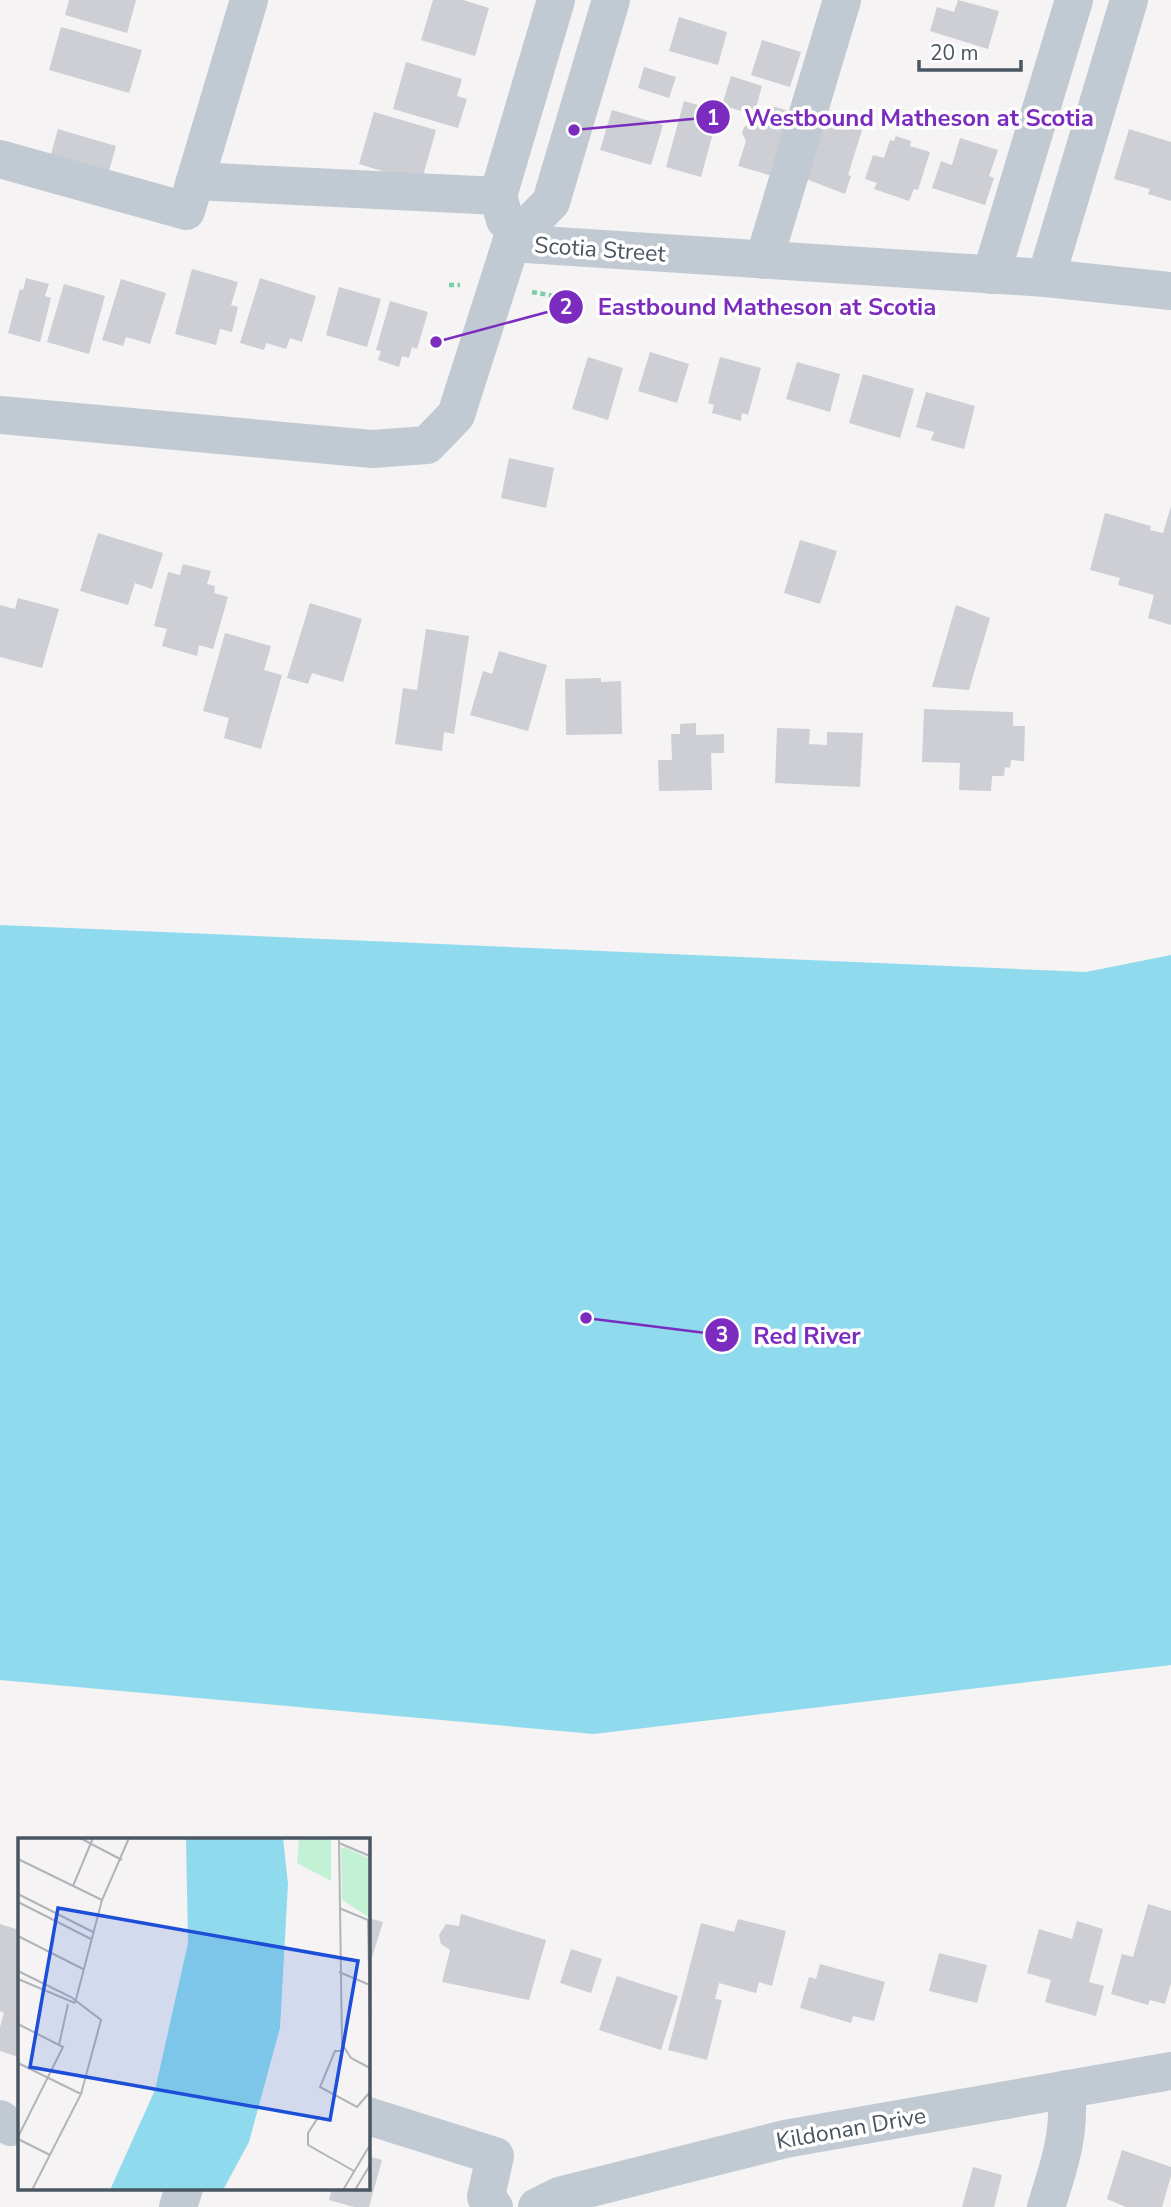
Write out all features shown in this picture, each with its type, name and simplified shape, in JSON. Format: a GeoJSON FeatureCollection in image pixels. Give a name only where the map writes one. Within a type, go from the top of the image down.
{"type":"FeatureCollection","features":[{"type":"Feature","properties":{"kind":"street"},"geometry":{"type":"LineString","coordinates":[[0,159],[186,211],[249,0]]}},
{"type":"Feature","properties":{"kind":"street"},"geometry":{"type":"LineString","coordinates":[[511,243],[498,196],[556,0]]}},
{"type":"Feature","properties":{"kind":"street"},"geometry":{"type":"LineString","coordinates":[[511,243],[551,202],[611,0]]}},
{"type":"Feature","properties":{"kind":"street"},"geometry":{"type":"LineString","coordinates":[[764,260],[842,0]]}},
{"type":"Feature","properties":{"kind":"street"},"geometry":{"type":"LineString","coordinates":[[992,275],[1074,0]]}},
{"type":"Feature","properties":{"kind":"street"},"geometry":{"type":"LineString","coordinates":[[1046,278],[1129,0]]}},
{"type":"Feature","properties":{"kind":"street"},"geometry":{"type":"LineString","coordinates":[[195,181],[498,196]]}},
{"type":"Feature","properties":{"kind":"street","name":"Scotia Street"},"geometry":{"type":"LineString","coordinates":[[0,415],[372,449],[427,445],[456,415],[511,243],[1046,278],[1171,290]]}},
{"type":"Feature","properties":{"kind":"street","name":"Kildonan Drive"},"geometry":{"type":"LineString","coordinates":[[537,2207],[559,2196],[785,2139],[1171,2071]]}},
{"type":"Feature","properties":{"kind":"street"},"geometry":{"type":"LineString","coordinates":[[1046,2207],[1066,2137],[1066,2090]]}},
{"type":"Feature","properties":{"kind":"street"},"geometry":{"type":"LineString","coordinates":[[369,2116],[495,2156],[486,2197],[494,2207]]}},
{"type":"Feature","properties":{"kind":"street"},"geometry":{"type":"LineString","coordinates":[[178,2207],[183,2190]]}},
{"type":"Feature","properties":{"kind":"water"},"geometry":{"type":"Polygon","coordinates":[[[0,925],[1086,972],[1171,955],[1171,1665],[594,1734],[0,1680],[0,925]]]}},
{"type":"Feature","properties":{"kind":"building"},"geometry":{"type":"Polygon","coordinates":[[[69,0],[136,0],[127,33],[65,15],[69,0]]]}},
{"type":"Feature","properties":{"kind":"building"},"geometry":{"type":"Polygon","coordinates":[[[433,0],[463,0],[489,8],[475,56],[421,40],[433,0]]]}},
{"type":"Feature","properties":{"kind":"building"},"geometry":{"type":"Polygon","coordinates":[[[958,0],[999,11],[988,49],[930,31],[937,7],[954,12],[958,0]]]}},
{"type":"Feature","properties":{"kind":"building"},"geometry":{"type":"Polygon","coordinates":[[[679,17],[727,32],[718,65],[669,51],[679,17]]]}},
{"type":"Feature","properties":{"kind":"building"},"geometry":{"type":"Polygon","coordinates":[[[61,27],[142,50],[129,93],[49,70],[61,27]]]}},
{"type":"Feature","properties":{"kind":"building"},"geometry":{"type":"Polygon","coordinates":[[[762,40],[801,52],[790,87],[751,75],[762,40]]]}},
{"type":"Feature","properties":{"kind":"building"},"geometry":{"type":"Polygon","coordinates":[[[406,62],[462,79],[457,96],[467,99],[458,128],[393,109],[406,62]]]}},
{"type":"Feature","properties":{"kind":"building"},"geometry":{"type":"Polygon","coordinates":[[[644,67],[676,77],[669,98],[638,88],[644,67]]]}},
{"type":"Feature","properties":{"kind":"building"},"geometry":{"type":"Polygon","coordinates":[[[731,76],[762,86],[754,115],[722,105],[731,76]]]}},
{"type":"Feature","properties":{"kind":"building"},"geometry":{"type":"Polygon","coordinates":[[[684,101],[719,111],[701,177],[666,167],[684,101]]]}},
{"type":"Feature","properties":{"kind":"building"},"geometry":{"type":"Polygon","coordinates":[[[769,105],[789,111],[779,178],[738,166],[746,141],[742,133],[744,127],[751,123],[752,118],[765,122],[769,105]]]}},
{"type":"Feature","properties":{"kind":"building"},"geometry":{"type":"Polygon","coordinates":[[[612,110],[663,125],[651,165],[600,150],[612,110]]]}},
{"type":"Feature","properties":{"kind":"building"},"geometry":{"type":"Polygon","coordinates":[[[831,110],[843,115],[840,123],[862,130],[845,194],[801,177],[820,117],[828,119],[831,110]]]}},
{"type":"Feature","properties":{"kind":"building"},"geometry":{"type":"Polygon","coordinates":[[[374,112],[436,130],[421,183],[359,164],[374,112]]]}},
{"type":"Feature","properties":{"kind":"building"},"geometry":{"type":"Polygon","coordinates":[[[58,129],[116,146],[107,178],[49,161],[58,129]]]}},
{"type":"Feature","properties":{"kind":"building"},"geometry":{"type":"Polygon","coordinates":[[[1129,129],[1171,142],[1171,201],[1148,194],[1150,189],[1114,179],[1129,129]]]}},
{"type":"Feature","properties":{"kind":"building"},"geometry":{"type":"Polygon","coordinates":[[[896,136],[911,141],[910,146],[930,152],[918,190],[914,189],[909,201],[874,189],[877,183],[865,179],[873,155],[884,158],[890,140],[894,141],[896,136]]]}},
{"type":"Feature","properties":{"kind":"building"},"geometry":{"type":"Polygon","coordinates":[[[960,138],[998,150],[989,176],[994,178],[985,205],[932,188],[941,161],[952,165],[960,138]]]}},
{"type":"Feature","properties":{"kind":"building"},"geometry":{"type":"Polygon","coordinates":[[[192,269],[238,282],[231,305],[238,307],[232,332],[220,329],[216,345],[175,334],[192,269]]]}},
{"type":"Feature","properties":{"kind":"building"},"geometry":{"type":"Polygon","coordinates":[[[26,278],[49,284],[45,296],[51,298],[40,342],[8,333],[20,289],[23,290],[26,278]]]}},
{"type":"Feature","properties":{"kind":"building"},"geometry":{"type":"Polygon","coordinates":[[[260,278],[316,296],[302,342],[290,338],[286,349],[266,343],[264,350],[240,343],[260,278]]]}},
{"type":"Feature","properties":{"kind":"building"},"geometry":{"type":"Polygon","coordinates":[[[121,279],[166,293],[150,344],[126,337],[123,346],[102,340],[121,279]]]}},
{"type":"Feature","properties":{"kind":"building"},"geometry":{"type":"Polygon","coordinates":[[[64,284],[105,296],[89,354],[47,342],[64,284]]]}},
{"type":"Feature","properties":{"kind":"building"},"geometry":{"type":"Polygon","coordinates":[[[339,287],[381,299],[367,347],[326,335],[339,287]]]}},
{"type":"Feature","properties":{"kind":"building"},"geometry":{"type":"Polygon","coordinates":[[[390,301],[428,312],[417,349],[412,347],[409,358],[402,356],[399,367],[378,360],[381,351],[376,350],[390,301]]]}},
{"type":"Feature","properties":{"kind":"building"},"geometry":{"type":"Polygon","coordinates":[[[650,352],[689,364],[677,403],[638,391],[650,352]]]}},
{"type":"Feature","properties":{"kind":"building"},"geometry":{"type":"Polygon","coordinates":[[[588,357],[623,368],[608,420],[572,409],[588,357]]]}},
{"type":"Feature","properties":{"kind":"building"},"geometry":{"type":"Polygon","coordinates":[[[720,357],[761,368],[748,415],[742,413],[741,421],[712,413],[714,405],[708,403],[720,357]]]}},
{"type":"Feature","properties":{"kind":"building"},"geometry":{"type":"Polygon","coordinates":[[[797,362],[840,374],[830,412],[786,399],[797,362]]]}},
{"type":"Feature","properties":{"kind":"building"},"geometry":{"type":"Polygon","coordinates":[[[863,374],[914,389],[900,438],[849,423],[863,374]]]}},
{"type":"Feature","properties":{"kind":"building"},"geometry":{"type":"Polygon","coordinates":[[[926,392],[975,406],[964,449],[931,440],[934,432],[916,427],[926,392]]]}},
{"type":"Feature","properties":{"kind":"building"},"geometry":{"type":"Polygon","coordinates":[[[509,458],[554,468],[546,508],[501,498],[509,458]]]}},
{"type":"Feature","properties":{"kind":"building"},"geometry":{"type":"Polygon","coordinates":[[[1171,506],[1171,625],[1148,618],[1154,595],[1118,585],[1120,578],[1090,570],[1105,513],[1151,526],[1150,530],[1163,533],[1171,506]]]}},
{"type":"Feature","properties":{"kind":"building"},"geometry":{"type":"Polygon","coordinates":[[[98,533],[163,553],[152,589],[135,583],[128,605],[80,591],[98,533]]]}},
{"type":"Feature","properties":{"kind":"building"},"geometry":{"type":"Polygon","coordinates":[[[800,540],[837,551],[820,604],[784,593],[800,540]]]}},
{"type":"Feature","properties":{"kind":"building"},"geometry":{"type":"Polygon","coordinates":[[[183,564],[211,571],[207,584],[215,586],[214,593],[228,597],[213,649],[199,645],[197,656],[162,646],[167,629],[154,626],[168,572],[180,575],[183,564]]]}},
{"type":"Feature","properties":{"kind":"building"},"geometry":{"type":"Polygon","coordinates":[[[18,598],[59,609],[42,668],[0,657],[0,605],[15,609],[18,598]]]}},
{"type":"Feature","properties":{"kind":"building"},"geometry":{"type":"Polygon","coordinates":[[[310,603],[362,619],[343,682],[312,673],[308,684],[287,678],[310,603]]]}},
{"type":"Feature","properties":{"kind":"building"},"geometry":{"type":"Polygon","coordinates":[[[956,605],[990,618],[969,690],[932,687],[956,605]]]}},
{"type":"Feature","properties":{"kind":"building"},"geometry":{"type":"Polygon","coordinates":[[[426,629],[469,636],[454,734],[444,732],[442,751],[395,744],[403,688],[417,690],[426,629]]]}},
{"type":"Feature","properties":{"kind":"building"},"geometry":{"type":"Polygon","coordinates":[[[225,633],[271,646],[264,670],[282,675],[261,749],[224,738],[229,718],[203,711],[225,633]]]}},
{"type":"Feature","properties":{"kind":"building"},"geometry":{"type":"Polygon","coordinates":[[[499,651],[547,665],[528,731],[470,715],[483,671],[492,674],[499,651]]]}},
{"type":"Feature","properties":{"kind":"building"},"geometry":{"type":"Polygon","coordinates":[[[601,678],[601,682],[621,681],[622,734],[566,735],[565,679],[601,678]]]}},
{"type":"Feature","properties":{"kind":"building"},"geometry":{"type":"Polygon","coordinates":[[[924,709],[1013,712],[1013,726],[1025,726],[1024,761],[1011,760],[1010,768],[1005,767],[1004,776],[992,776],[991,791],[959,790],[960,763],[922,762],[924,709]]]}},
{"type":"Feature","properties":{"kind":"building"},"geometry":{"type":"Polygon","coordinates":[[[696,723],[696,735],[724,734],[724,753],[711,753],[712,790],[659,791],[658,760],[672,760],[671,734],[680,734],[680,724],[696,723]]]}},
{"type":"Feature","properties":{"kind":"building"},"geometry":{"type":"Polygon","coordinates":[[[777,728],[810,729],[809,744],[827,745],[827,732],[863,733],[860,787],[775,783],[777,728]]]}},
{"type":"Feature","properties":{"kind":"building"},"geometry":{"type":"Polygon","coordinates":[[[1148,1904],[1171,1911],[1171,1983],[1165,2004],[1150,2000],[1148,2005],[1111,1994],[1122,1954],[1133,1957],[1148,1904]]]}},
{"type":"Feature","properties":{"kind":"building"},"geometry":{"type":"Polygon","coordinates":[[[461,1914],[546,1940],[529,2000],[442,1982],[450,1950],[441,1944],[439,1935],[446,1924],[459,1926],[461,1914]]]}},
{"type":"Feature","properties":{"kind":"building"},"geometry":{"type":"Polygon","coordinates":[[[369,1918],[383,1922],[369,1967],[369,1918]]]}},
{"type":"Feature","properties":{"kind":"building"},"geometry":{"type":"Polygon","coordinates":[[[738,1919],[786,1931],[772,1986],[759,1982],[756,1993],[719,1983],[715,1999],[722,2000],[707,2060],[668,2050],[701,1923],[734,1932],[738,1919]]]}},
{"type":"Feature","properties":{"kind":"building"},"geometry":{"type":"Polygon","coordinates":[[[1077,1921],[1103,1929],[1089,1982],[1104,1986],[1096,2016],[1045,2002],[1051,1980],[1027,1973],[1039,1929],[1072,1939],[1077,1921]]]}},
{"type":"Feature","properties":{"kind":"building"},"geometry":{"type":"Polygon","coordinates":[[[0,1924],[18,1930],[18,2057],[0,2051],[0,2027],[4,2013],[0,2011],[0,1924]]]}},
{"type":"Feature","properties":{"kind":"building"},"geometry":{"type":"Polygon","coordinates":[[[571,1949],[602,1959],[591,1993],[560,1983],[571,1949]]]}},
{"type":"Feature","properties":{"kind":"building"},"geometry":{"type":"Polygon","coordinates":[[[939,1953],[987,1965],[977,2003],[929,1991],[939,1953]]]}},
{"type":"Feature","properties":{"kind":"building"},"geometry":{"type":"Polygon","coordinates":[[[820,1964],[885,1982],[874,2021],[853,2016],[851,2023],[800,2008],[809,1977],[816,1979],[820,1964]]]}},
{"type":"Feature","properties":{"kind":"building"},"geometry":{"type":"Polygon","coordinates":[[[617,1976],[678,1996],[661,2050],[599,2030],[617,1976]]]}},
{"type":"Feature","properties":{"kind":"building"},"geometry":{"type":"Polygon","coordinates":[[[1122,2150],[1171,2167],[1162,2207],[1126,2207],[1107,2199],[1122,2150]]]}},
{"type":"Feature","properties":{"kind":"building"},"geometry":{"type":"Polygon","coordinates":[[[369,2156],[382,2160],[369,2207],[354,2207],[329,2200],[332,2190],[369,2190],[369,2156]]]}},
{"type":"Feature","properties":{"kind":"building"},"geometry":{"type":"Polygon","coordinates":[[[973,2167],[1002,2175],[994,2207],[962,2207],[973,2167]]]}},
{"type":"Feature","properties":{"kind":"place","name":"Westbound Matheson at Scotia"},"geometry":{"type":"Point","coordinates":[574,130]}},
{"type":"Feature","properties":{"kind":"place","name":"Eastbound Matheson at Scotia"},"geometry":{"type":"Point","coordinates":[436,342]}},
{"type":"Feature","properties":{"kind":"place","name":"Red River"},"geometry":{"type":"Point","coordinates":[586,1318]}}]}
